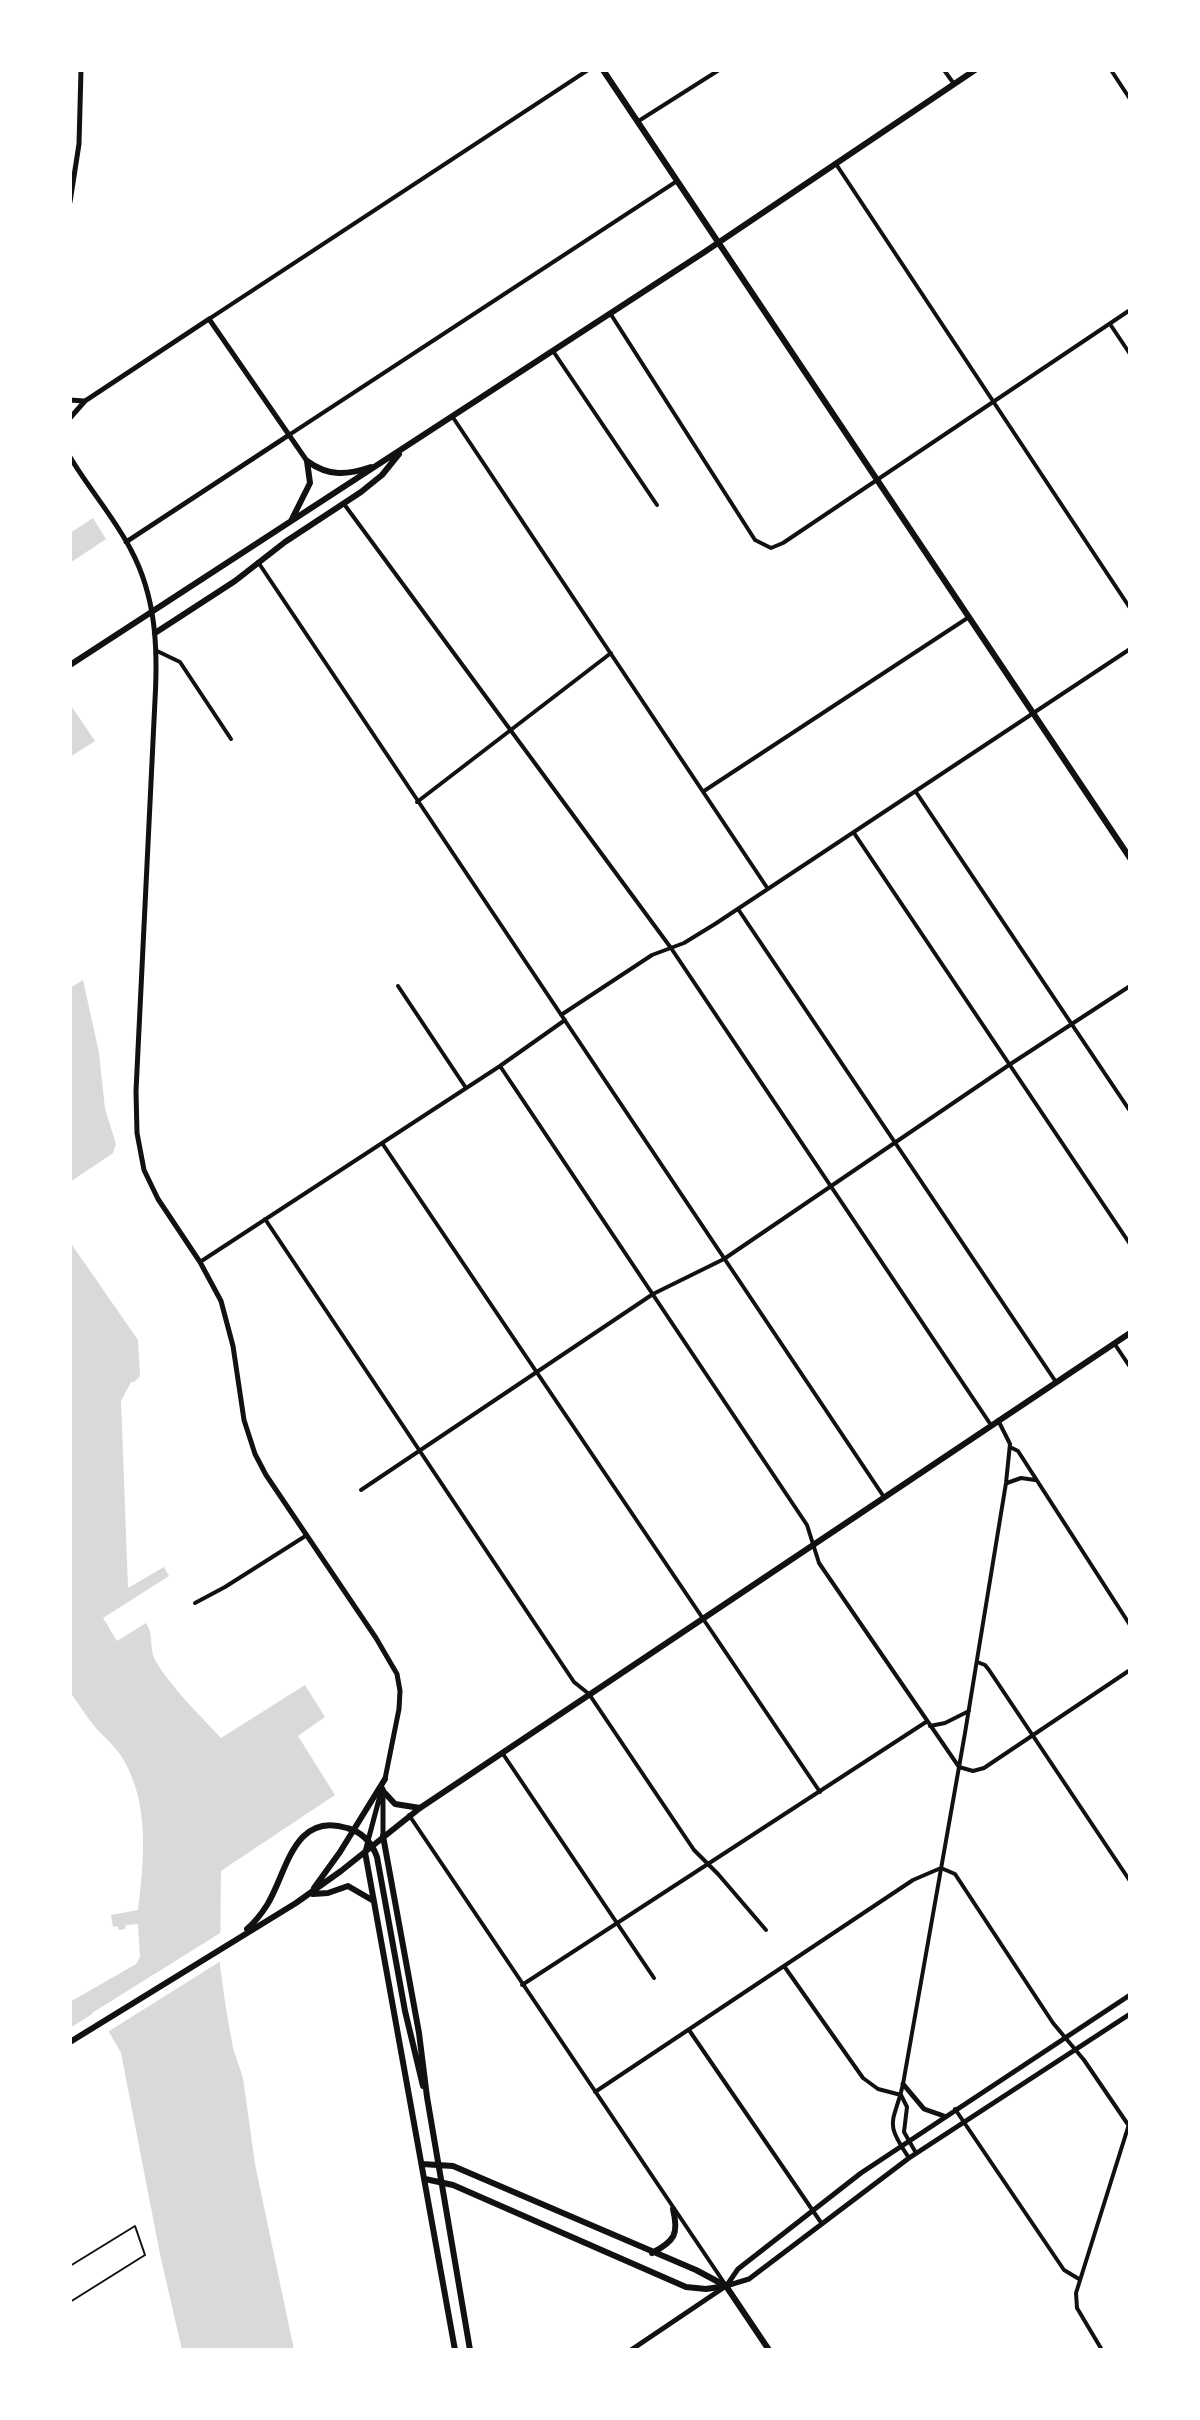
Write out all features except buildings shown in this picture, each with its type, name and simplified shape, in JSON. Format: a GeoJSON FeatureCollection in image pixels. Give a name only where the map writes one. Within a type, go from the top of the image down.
{"type":"FeatureCollection","features":[{"type":"Feature","properties":{"kind":"main road"},"geometry":{"type":"LineString","coordinates":[[603,70],[1130,858]]}},
{"type":"Feature","properties":{"kind":"main road"},"geometry":{"type":"LineString","coordinates":[[70,665],[719,243],[975,70]]}},
{"type":"Feature","properties":{"kind":"main road"},"geometry":{"type":"LineString","coordinates":[[155,633],[344,504],[382,475],[404,448]]}},
{"type":"Feature","properties":{"kind":"main road"},"geometry":{"type":"LineString","coordinates":[[307,461],[319,470],[334,474],[378,465]]}},
{"type":"Feature","properties":{"kind":"main road"},"geometry":{"type":"LineString","coordinates":[[291,522],[310,483],[307,461]]}},
{"type":"Feature","properties":{"kind":"main road"},"geometry":{"type":"LineString","coordinates":[[70,2042],[309,1894],[409,1815],[501,1752],[1130,1333]]}},
{"type":"Feature","properties":{"kind":"main road"},"geometry":{"type":"LineString","coordinates":[[309,1894],[340,1852],[385,1779]]}},
{"type":"Feature","properties":{"kind":"main road"},"geometry":{"type":"LineString","coordinates":[[383,1791],[395,1804],[420,1808]]}},
{"type":"Feature","properties":{"kind":"main road"},"geometry":{"type":"LineString","coordinates":[[240,1936],[268,1904],[296,1843],[306,1834],[322,1827],[337,1826],[351,1829],[371,1845],[377,1857],[414,2052],[427,2097]]}},
{"type":"Feature","properties":{"kind":"main road"},"geometry":{"type":"LineString","coordinates":[[383,1836],[419,2033],[470,2350]]}},
{"type":"Feature","properties":{"kind":"main road"},"geometry":{"type":"LineString","coordinates":[[365,1852],[455,2350]]}},
{"type":"Feature","properties":{"kind":"main road"},"geometry":{"type":"LineString","coordinates":[[309,1894],[328,1893],[348,1886],[373,1901]]}},
{"type":"Feature","properties":{"kind":"main road"},"geometry":{"type":"LineString","coordinates":[[422,2164],[457,2168],[726,2286],[769,2350]]}},
{"type":"Feature","properties":{"kind":"main road"},"geometry":{"type":"LineString","coordinates":[[425,2179],[453,2185],[686,2287],[706,2289],[726,2286]]}},
{"type":"Feature","properties":{"kind":"main road"},"geometry":{"type":"LineString","coordinates":[[652,2253],[674,2236],[677,2228],[673,2209]]}},
{"type":"Feature","properties":{"kind":"street"},"geometry":{"type":"LineString","coordinates":[[70,202],[79,144],[81,70]]}},
{"type":"Feature","properties":{"kind":"street"},"geometry":{"type":"LineString","coordinates":[[70,418],[85,401],[588,70]]}},
{"type":"Feature","properties":{"kind":"street"},"geometry":{"type":"LineString","coordinates":[[637,122],[719,70]]}},
{"type":"Feature","properties":{"kind":"street"},"geometry":{"type":"LineString","coordinates":[[944,70],[954,84]]}},
{"type":"Feature","properties":{"kind":"street"},"geometry":{"type":"LineString","coordinates":[[1111,70],[1130,99]]}},
{"type":"Feature","properties":{"kind":"street"},"geometry":{"type":"LineString","coordinates":[[836,164],[1130,608]]}},
{"type":"Feature","properties":{"kind":"street"},"geometry":{"type":"LineString","coordinates":[[126,542],[677,181]]}},
{"type":"Feature","properties":{"kind":"street"},"geometry":{"type":"LineString","coordinates":[[610,313],[755,540],[771,548],[783,543],[1130,310]]}},
{"type":"Feature","properties":{"kind":"street"},"geometry":{"type":"LineString","coordinates":[[209,319],[307,461]]}},
{"type":"Feature","properties":{"kind":"street"},"geometry":{"type":"LineString","coordinates":[[1110,324],[1130,354]]}},
{"type":"Feature","properties":{"kind":"street"},"geometry":{"type":"LineString","coordinates":[[553,351],[657,505]]}},
{"type":"Feature","properties":{"kind":"street"},"geometry":{"type":"LineString","coordinates":[[70,400],[85,401]]}},
{"type":"Feature","properties":{"kind":"street"},"geometry":{"type":"LineString","coordinates":[[452,416],[768,889]]}},
{"type":"Feature","properties":{"kind":"street"},"geometry":{"type":"LineString","coordinates":[[70,457],[126,542],[148,595],[157,651],[136,1126],[141,1161],[148,1181],[221,1301],[251,1445],[266,1475],[376,1638],[399,1682],[396,1728],[383,1791],[383,1836]]}},
{"type":"Feature","properties":{"kind":"street"},"geometry":{"type":"LineString","coordinates":[[344,504],[671,948],[991,1425]]}},
{"type":"Feature","properties":{"kind":"street"},"geometry":{"type":"LineString","coordinates":[[258,562],[884,1497]]}},
{"type":"Feature","properties":{"kind":"street"},"geometry":{"type":"LineString","coordinates":[[704,791],[969,617]]}},
{"type":"Feature","properties":{"kind":"street"},"geometry":{"type":"LineString","coordinates":[[200,1262],[500,1066],[652,955],[684,943],[738,909],[1130,649]]}},
{"type":"Feature","properties":{"kind":"street"},"geometry":{"type":"LineString","coordinates":[[157,651],[180,662],[231,739]]}},
{"type":"Feature","properties":{"kind":"street"},"geometry":{"type":"LineString","coordinates":[[417,802],[611,653]]}},
{"type":"Feature","properties":{"kind":"street"},"geometry":{"type":"LineString","coordinates":[[916,792],[1130,1111]]}},
{"type":"Feature","properties":{"kind":"street"},"geometry":{"type":"LineString","coordinates":[[854,833],[1130,1244]]}},
{"type":"Feature","properties":{"kind":"street"},"geometry":{"type":"LineString","coordinates":[[738,909],[1056,1382]]}},
{"type":"Feature","properties":{"kind":"street"},"geometry":{"type":"LineString","coordinates":[[398,986],[466,1088]]}},
{"type":"Feature","properties":{"kind":"street"},"geometry":{"type":"LineString","coordinates":[[361,1490],[653,1294],[724,1259],[1130,986]]}},
{"type":"Feature","properties":{"kind":"street"},"geometry":{"type":"LineString","coordinates":[[500,1066],[807,1525],[819,1563],[959,1767],[973,1771],[984,1768],[1130,1670]]}},
{"type":"Feature","properties":{"kind":"street"},"geometry":{"type":"LineString","coordinates":[[382,1143],[820,1792]]}},
{"type":"Feature","properties":{"kind":"street"},"geometry":{"type":"LineString","coordinates":[[265,1219],[574,1682],[589,1694],[694,1850],[766,1930]]}},
{"type":"Feature","properties":{"kind":"street"},"geometry":{"type":"LineString","coordinates":[[1114,1343],[1130,1367]]}},
{"type":"Feature","properties":{"kind":"street"},"geometry":{"type":"LineString","coordinates":[[909,2158],[892,2129],[896,2104],[901,2095],[969,1711],[1006,1483],[1009,1438],[998,1420]]}},
{"type":"Feature","properties":{"kind":"street"},"geometry":{"type":"LineString","coordinates":[[1010,1447],[1018,1451],[1130,1625]]}},
{"type":"Feature","properties":{"kind":"street"},"geometry":{"type":"LineString","coordinates":[[1006,1483],[1021,1478],[1035,1480]]}},
{"type":"Feature","properties":{"kind":"street"},"geometry":{"type":"LineString","coordinates":[[195,1603],[307,1535]]}},
{"type":"Feature","properties":{"kind":"street"},"geometry":{"type":"LineString","coordinates":[[977,1662],[989,1670],[1130,1881]]}},
{"type":"Feature","properties":{"kind":"street"},"geometry":{"type":"LineString","coordinates":[[522,1985],[615,1922],[928,1724],[945,1723],[969,1711]]}},
{"type":"Feature","properties":{"kind":"street"},"geometry":{"type":"LineString","coordinates":[[501,1752],[654,1978]]}},
{"type":"Feature","properties":{"kind":"street"},"geometry":{"type":"LineString","coordinates":[[365,1852],[385,1779]]}},
{"type":"Feature","properties":{"kind":"street"},"geometry":{"type":"LineString","coordinates":[[409,1815],[726,2286]]}},
{"type":"Feature","properties":{"kind":"street"},"geometry":{"type":"LineString","coordinates":[[595,2092],[913,1880],[941,1868],[955,1874],[1053,2023],[1129,2124],[1076,2293],[1077,2308],[1102,2350]]}},
{"type":"Feature","properties":{"kind":"street"},"geometry":{"type":"LineString","coordinates":[[784,1966],[863,2078],[878,2089],[901,2095],[907,2107],[904,2127],[916,2153]]}},
{"type":"Feature","properties":{"kind":"street"},"geometry":{"type":"LineString","coordinates":[[726,2286],[738,2269],[900,2145],[1130,1995]]}},
{"type":"Feature","properties":{"kind":"street"},"geometry":{"type":"LineString","coordinates":[[631,2350],[726,2286],[749,2279],[916,2153],[1130,2014]]}},
{"type":"Feature","properties":{"kind":"street"},"geometry":{"type":"LineString","coordinates":[[689,2030],[822,2224]]}},
{"type":"Feature","properties":{"kind":"street"},"geometry":{"type":"LineString","coordinates":[[903,2084],[924,2109],[945,2116]]}},
{"type":"Feature","properties":{"kind":"street"},"geometry":{"type":"LineString","coordinates":[[955,2109],[1064,2270],[1079,2279]]}},
{"type":"Feature","properties":{"kind":"lane"},"geometry":{"type":"LineString","coordinates":[[70,2266],[135,2226],[145,2255],[70,2302]]}},
{"type":"Feature","properties":{"kind":"shaded area"},"geometry":{"type":"Polygon","coordinates":[[[93,518],[106,539],[70,563],[70,533],[93,518]]]}},
{"type":"Feature","properties":{"kind":"shaded area"},"geometry":{"type":"Polygon","coordinates":[[[70,704],[95,741],[70,757],[70,704]]]}},
{"type":"Feature","properties":{"kind":"shaded area"},"geometry":{"type":"Polygon","coordinates":[[[83,980],[99,1053],[105,1109],[116,1144],[113,1153],[70,1182],[70,988],[83,980]]]}},
{"type":"Feature","properties":{"kind":"shaded area"},"geometry":{"type":"Polygon","coordinates":[[[70,1242],[138,1340],[140,1376],[131,1382],[121,1401],[128,1588],[164,1567],[169,1576],[103,1618],[117,1641],[146,1623],[153,1655],[162,1671],[221,1738],[305,1685],[325,1717],[298,1736],[335,1795],[221,1871],[220,1965],[226,2009],[233,2048],[243,2078],[255,2164],[294,2350],[182,2350],[121,2053],[97,2011],[70,2028],[70,2002],[136,1964],[140,1957],[138,1924],[126,1925],[125,1929],[119,1930],[117,1926],[113,1927],[111,1915],[138,1910],[143,1833],[132,1776],[120,1755],[70,1692],[70,1242]]]}},
{"type":"Feature","properties":{"kind":"pier"},"geometry":{"type":"Polygon","coordinates":[[[225,1930],[224,1959],[106,2033],[92,2013],[225,1930]]]}}]}
